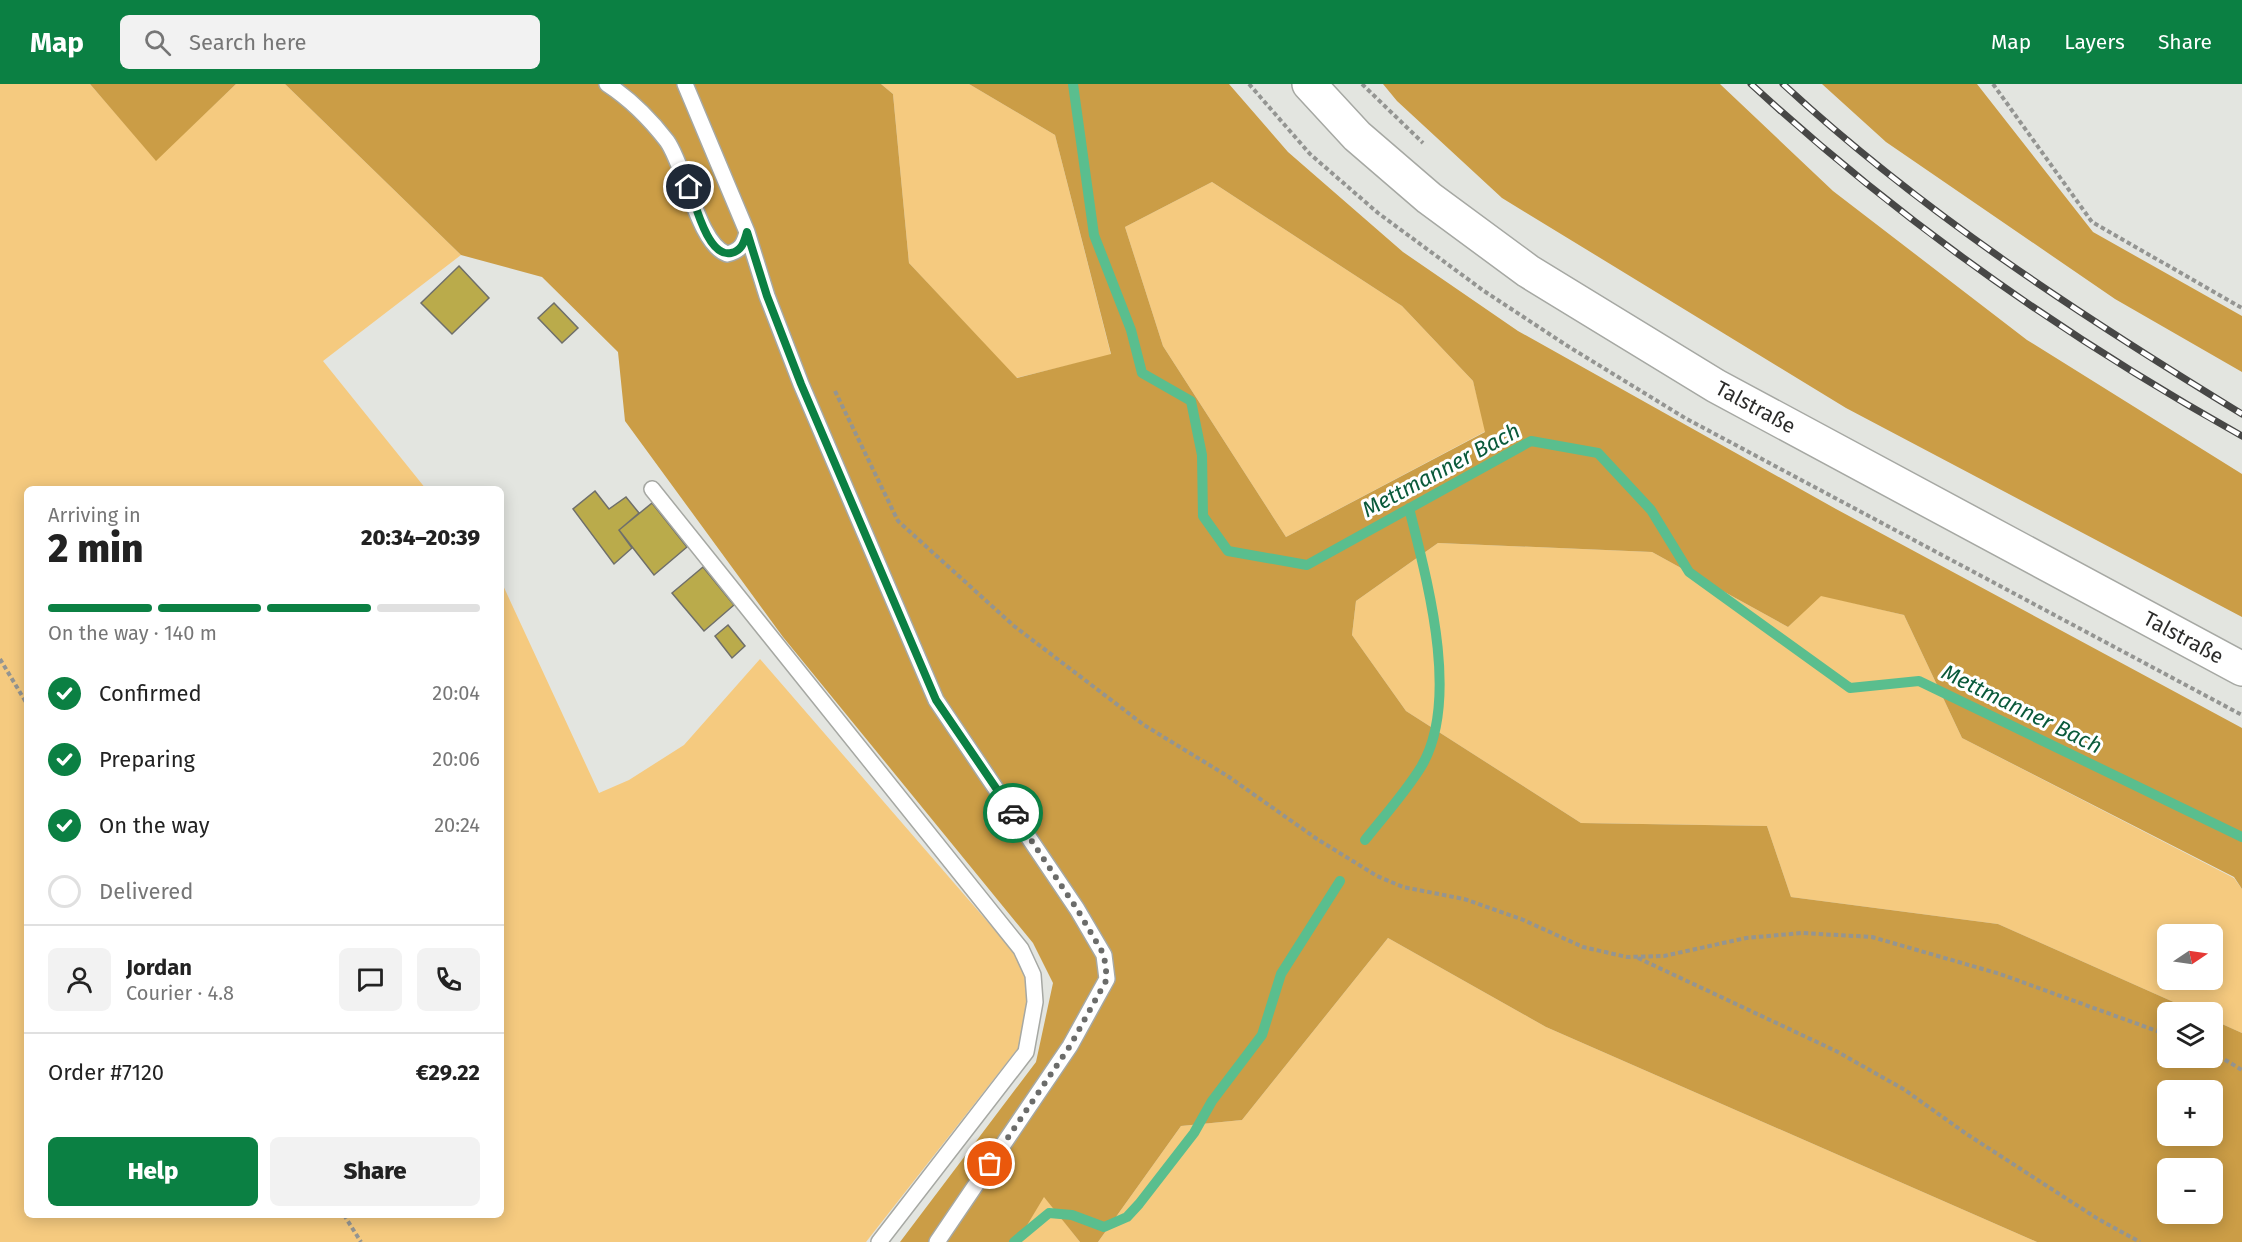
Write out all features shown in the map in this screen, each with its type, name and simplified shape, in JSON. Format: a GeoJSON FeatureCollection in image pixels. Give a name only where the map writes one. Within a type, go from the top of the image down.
{"type":"FeatureCollection","features":[{"type":"Feature","properties":{"kind":"main road","name":"Talstraße"},"geometry":{"type":"LineString","coordinates":[[1309,84],[1357,136],[1429,198],[1528,271],[1716,386],[2242,669]]}},
{"type":"Feature","properties":{"kind":"lane"},"geometry":{"type":"LineString","coordinates":[[607,84],[630,99],[667,142],[682,170],[713,245],[727,254],[735,252],[744,242],[747,232]]}},
{"type":"Feature","properties":{"kind":"lane"},"geometry":{"type":"LineString","coordinates":[[685,84],[747,232],[767,296],[801,384],[936,700],[1077,909],[1104,955],[1107,979],[1070,1046],[937,1242]]}},
{"type":"Feature","properties":{"kind":"lane"},"geometry":{"type":"LineString","coordinates":[[652,489],[1021,949],[1033,975],[1035,1002],[1026,1052],[879,1242]]}},
{"type":"Feature","properties":{"kind":"path"},"geometry":{"type":"LineString","coordinates":[[1362,84],[1424,144]]}},
{"type":"Feature","properties":{"kind":"path"},"geometry":{"type":"LineString","coordinates":[[1993,84],[2092,222],[2242,308]]}},
{"type":"Feature","properties":{"kind":"path"},"geometry":{"type":"LineString","coordinates":[[834,388],[898,521],[1014,627],[1144,725],[1229,777],[1317,839],[1377,876],[1403,887],[1464,899],[1511,915],[1583,947],[1637,958],[1846,1057],[1905,1090],[1965,1133],[2098,1219],[2140,1242]]}},
{"type":"Feature","properties":{"kind":"path"},"geometry":{"type":"LineString","coordinates":[[0,659],[24,699]]}},
{"type":"Feature","properties":{"kind":"path"},"geometry":{"type":"LineString","coordinates":[[1637,958],[1664,956],[1746,938],[1802,933],[1872,937],[2000,974],[2157,1031]]}},
{"type":"Feature","properties":{"kind":"path"},"geometry":{"type":"LineString","coordinates":[[2223,1059],[2242,1070]]}},
{"type":"Feature","properties":{"kind":"path"},"geometry":{"type":"LineString","coordinates":[[346,1218],[361,1242]]}},
{"type":"Feature","properties":{"kind":"shaded area"},"geometry":{"type":"Polygon","coordinates":[[[0,84],[90,84],[156,160],[236,84],[285,84],[461,255],[323,361],[424,486],[24,486],[24,1218],[504,1218],[504,587],[599,793],[629,780],[684,745],[760,659],[1013,951],[1026,975],[1027,1000],[1019,1047],[866,1242],[0,1242],[0,84]]]}},
{"type":"Feature","properties":{"kind":"shaded area"},"geometry":{"type":"Polygon","coordinates":[[[90,84],[236,84],[156,161],[90,84]]]}},
{"type":"Feature","properties":{"kind":"shaded area"},"geometry":{"type":"Polygon","coordinates":[[[285,84],[881,84],[893,94],[909,263],[1017,378],[1111,354],[1055,135],[969,84],[1229,84],[1288,152],[1403,252],[1518,331],[1836,509],[2242,728],[2242,889],[2234,877],[1962,738],[1904,615],[1821,596],[1788,627],[1652,552],[1438,543],[1356,601],[1352,635],[1406,711],[1581,823],[1767,826],[1791,897],[1998,924],[2174,1002],[2157,1002],[2157,1068],[2223,1068],[2223,1024],[2242,1033],[2242,1242],[2037,1242],[1546,1027],[1388,938],[1242,1120],[1181,1126],[1098,1242],[1080,1242],[1044,1197],[1017,1242],[900,1242],[1036,1062],[1053,983],[1033,943],[783,637],[625,421],[618,352],[542,277],[461,255],[285,84]],[[1212,182],[1125,227],[1163,346],[1286,537],[1485,432],[1473,381],[1402,306],[1212,182]]]}},
{"type":"Feature","properties":{"kind":"shaded area"},"geometry":{"type":"Polygon","coordinates":[[[881,84],[969,84],[1055,135],[1111,355],[1016,378],[909,263],[893,94],[881,84]]]}},
{"type":"Feature","properties":{"kind":"shaded area"},"geometry":{"type":"Polygon","coordinates":[[[1383,84],[1720,84],[1833,191],[2027,340],[2242,474],[2242,617],[1846,408],[1502,198],[1397,101],[1383,84]]]}},
{"type":"Feature","properties":{"kind":"shaded area"},"geometry":{"type":"Polygon","coordinates":[[[1822,84],[1977,84],[2093,232],[2242,316],[2242,372],[2115,299],[1886,142],[1822,84]]]}},
{"type":"Feature","properties":{"kind":"shaded area"},"geometry":{"type":"Polygon","coordinates":[[[1212,182],[1402,306],[1473,381],[1486,431],[1286,537],[1163,346],[1125,227],[1212,182]]]}},
{"type":"Feature","properties":{"kind":"shaded area"},"geometry":{"type":"Polygon","coordinates":[[[1438,543],[1652,552],[1788,627],[1820,595],[1904,615],[1962,738],[2234,878],[2242,889],[2242,1033],[2223,1024],[2223,1002],[2174,1002],[1998,924],[1791,897],[1767,826],[1581,823],[1406,711],[1352,635],[1356,601],[1438,543]]]}},
{"type":"Feature","properties":{"kind":"shaded area"},"geometry":{"type":"Polygon","coordinates":[[[1388,938],[1546,1027],[2037,1242],[1098,1242],[1181,1126],[1242,1120],[1388,938]]]}},
{"type":"Feature","properties":{"kind":"shaded area"},"geometry":{"type":"Polygon","coordinates":[[[1044,1196],[1080,1242],[1017,1242],[1044,1196]]]}},
{"type":"Feature","properties":{"kind":"building"},"geometry":{"type":"Polygon","coordinates":[[[459,266],[489,298],[452,334],[421,303],[459,266]]]}},
{"type":"Feature","properties":{"kind":"building"},"geometry":{"type":"Polygon","coordinates":[[[554,303],[578,328],[562,343],[538,318],[554,303]]]}},
{"type":"Feature","properties":{"kind":"building"},"geometry":{"type":"Polygon","coordinates":[[[595,491],[609,509],[626,497],[639,513],[619,530],[632,548],[614,564],[573,509],[595,491]]]}},
{"type":"Feature","properties":{"kind":"building"},"geometry":{"type":"Polygon","coordinates":[[[652,503],[687,547],[654,575],[619,530],[652,503]]]}},
{"type":"Feature","properties":{"kind":"building"},"geometry":{"type":"Polygon","coordinates":[[[703,567],[734,605],[704,631],[672,593],[703,567]]]}},
{"type":"Feature","properties":{"kind":"building"},"geometry":{"type":"Polygon","coordinates":[[[728,625],[745,646],[732,658],[715,636],[728,625]]]}},
{"type":"Feature","properties":{"kind":"waterway","name":"Mettmanner Bach"},"geometry":{"type":"LineString","coordinates":[[1073,84],[1094,235],[1131,330],[1142,373],[1191,401],[1202,455],[1203,516],[1228,551],[1307,565],[1531,441],[1598,453],[1651,510],[1689,572],[1850,688],[1919,681],[2242,837]]}},
{"type":"Feature","properties":{"kind":"waterway"},"geometry":{"type":"LineString","coordinates":[[1365,840],[1421,767],[1433,740],[1439,709],[1440,675],[1437,640],[1424,570],[1409,508]]}},
{"type":"Feature","properties":{"kind":"waterway"},"geometry":{"type":"LineString","coordinates":[[1014,1242],[1049,1213],[1072,1215],[1104,1227],[1127,1217],[1139,1204],[1194,1133],[1212,1101],[1262,1035],[1281,974],[1340,881]]}},
{"type":"Feature","properties":{"kind":"railway"},"geometry":{"type":"LineString","coordinates":[[1751,84],[1866,183],[1986,274],[2112,358],[2242,436]]}},
{"type":"Feature","properties":{"kind":"railway"},"geometry":{"type":"LineString","coordinates":[[1783,84],[1891,176],[2004,260],[2122,339],[2242,414]]}},
{"type":"Feature","properties":{"kind":"way so far"},"geometry":{"type":"LineString","coordinates":[[990,1164],[1070,1046],[1092,1002],[1107,979],[1104,955],[1077,909],[1013,813]]}},
{"type":"Feature","properties":{"kind":"route"},"geometry":{"type":"LineString","coordinates":[[689,187],[708,238],[719,251],[727,254],[741,248],[747,232],[767,296],[801,384],[936,700],[1013,813]]}}]}
